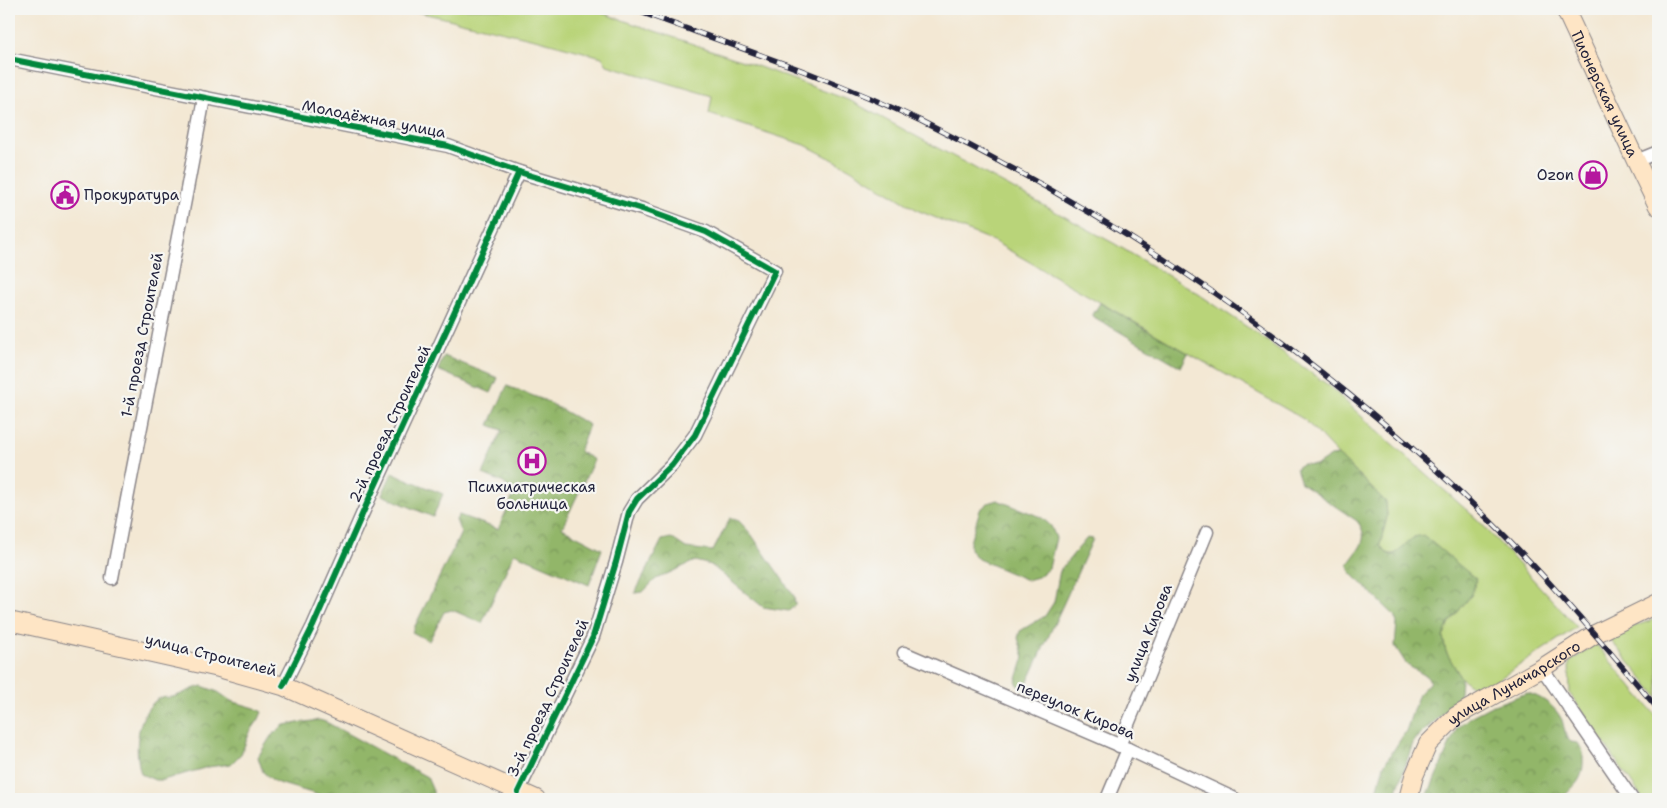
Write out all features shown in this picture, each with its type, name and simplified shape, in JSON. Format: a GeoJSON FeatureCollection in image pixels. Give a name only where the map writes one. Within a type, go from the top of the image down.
{"type":"FeatureCollection","features":[{"type":"Feature","properties":{"kind":"main road","name":"Пионерская улица"},"geometry":{"type":"LineString","coordinates":[[1565,9],[1658,206]]}},
{"type":"Feature","properties":{"kind":"main road","name":"улица Луначарского"},"geometry":{"type":"LineString","coordinates":[[1408,799],[1414,776],[1428,744],[1456,716],[1542,668],[1595,634],[1658,603]]}},
{"type":"Feature","properties":{"kind":"main road","name":"улица Строителей"},"geometry":{"type":"LineString","coordinates":[[9,621],[219,668],[284,686],[536,799]]}},
{"type":"Feature","properties":{"kind":"street","name":"Молодёжная улица"},"geometry":{"type":"LineString","coordinates":[[9,59],[448,146],[519,172],[645,210],[706,232],[775,271]]}},
{"type":"Feature","properties":{"kind":"street","name":"1-й проезд Строителей"},"geometry":{"type":"LineString","coordinates":[[112,578],[165,311],[204,98]]}},
{"type":"Feature","properties":{"kind":"street"},"geometry":{"type":"LineString","coordinates":[[1636,161],[1658,152]]}},
{"type":"Feature","properties":{"kind":"street","name":"2-й проезд Строителей"},"geometry":{"type":"LineString","coordinates":[[284,686],[519,172]]}},
{"type":"Feature","properties":{"kind":"street","name":"3-й проезд Строителей"},"geometry":{"type":"LineString","coordinates":[[518,792],[593,637],[629,512],[637,499],[672,465],[695,434],[775,271]]}},
{"type":"Feature","properties":{"kind":"street","name":"улица Кирова"},"geometry":{"type":"LineString","coordinates":[[1108,799],[1124,747],[1207,532]]}},
{"type":"Feature","properties":{"kind":"street","name":"переулок Кирова"},"geometry":{"type":"LineString","coordinates":[[904,653],[1124,747],[1235,799]]}},
{"type":"Feature","properties":{"kind":"street"},"geometry":{"type":"LineString","coordinates":[[1542,668],[1632,799]]}},
{"type":"Feature","properties":{"kind":"green space"},"geometry":{"type":"Polygon","coordinates":[[[405,9],[590,9],[746,62],[851,101],[1115,244],[1197,293],[1328,385],[1479,521],[1577,627],[1479,692],[1461,678],[1446,652],[1443,637],[1449,623],[1472,594],[1415,536],[1398,552],[1389,554],[1384,551],[1380,545],[1387,517],[1386,502],[1305,420],[993,241],[919,211],[849,168],[805,145],[709,114],[712,96],[607,65],[602,57],[539,40],[405,9]]]}},
{"type":"Feature","properties":{"kind":"green space"},"geometry":{"type":"Polygon","coordinates":[[[1100,303],[1188,353],[1181,367],[1092,316],[1100,303]]]}},
{"type":"Feature","properties":{"kind":"green space"},"geometry":{"type":"Polygon","coordinates":[[[444,356],[498,378],[491,393],[438,370],[444,356]]]}},
{"type":"Feature","properties":{"kind":"green space"},"geometry":{"type":"Polygon","coordinates":[[[507,386],[544,400],[589,425],[579,451],[594,460],[562,528],[602,549],[589,585],[514,553],[482,623],[452,610],[444,612],[429,641],[412,632],[461,533],[456,520],[459,515],[498,529],[514,494],[504,483],[483,474],[502,430],[489,425],[507,386]]]}},
{"type":"Feature","properties":{"kind":"green space"},"geometry":{"type":"Polygon","coordinates":[[[1338,455],[1386,502],[1387,517],[1380,545],[1385,552],[1394,554],[1410,540],[1423,535],[1476,579],[1472,594],[1449,623],[1443,637],[1446,652],[1461,678],[1460,693],[1457,700],[1414,740],[1394,799],[1375,799],[1384,765],[1406,731],[1419,693],[1431,682],[1426,676],[1407,665],[1395,646],[1397,623],[1394,615],[1350,572],[1348,564],[1362,543],[1363,533],[1361,527],[1357,521],[1301,483],[1296,468],[1302,464],[1317,465],[1331,456],[1338,455]]]}},
{"type":"Feature","properties":{"kind":"green space"},"geometry":{"type":"Polygon","coordinates":[[[392,473],[443,494],[433,517],[382,495],[392,473]]]}},
{"type":"Feature","properties":{"kind":"green space"},"geometry":{"type":"Polygon","coordinates":[[[997,500],[1041,517],[1051,526],[1056,538],[1049,568],[1038,577],[1027,580],[978,559],[970,549],[970,542],[980,510],[988,503],[997,500]]]}},
{"type":"Feature","properties":{"kind":"green space"},"geometry":{"type":"Polygon","coordinates":[[[730,518],[739,521],[751,534],[794,596],[795,605],[789,611],[763,607],[711,565],[695,561],[656,579],[643,592],[635,593],[662,540],[671,538],[686,548],[713,551],[730,518]]]}},
{"type":"Feature","properties":{"kind":"green space"},"geometry":{"type":"Polygon","coordinates":[[[1087,538],[1093,539],[1026,686],[1020,687],[1016,682],[1024,657],[1018,638],[1020,631],[1045,616],[1054,602],[1060,570],[1087,538]]]}},
{"type":"Feature","properties":{"kind":"green space"},"geometry":{"type":"Polygon","coordinates":[[[1658,618],[1658,697],[1607,636],[1658,618]]]}},
{"type":"Feature","properties":{"kind":"green space"},"geometry":{"type":"Polygon","coordinates":[[[1595,643],[1658,718],[1658,799],[1643,799],[1570,694],[1569,663],[1595,643]]]}},
{"type":"Feature","properties":{"kind":"green space"},"geometry":{"type":"Polygon","coordinates":[[[202,686],[218,692],[231,701],[262,712],[250,732],[241,754],[231,764],[208,767],[163,780],[155,780],[141,774],[137,745],[138,735],[140,725],[149,708],[159,698],[173,697],[202,686]]]}},
{"type":"Feature","properties":{"kind":"green space"},"geometry":{"type":"Polygon","coordinates":[[[1527,693],[1538,697],[1552,707],[1562,720],[1569,740],[1578,743],[1582,749],[1582,772],[1578,781],[1571,789],[1561,799],[1426,799],[1457,728],[1470,717],[1491,706],[1527,693]]]}},
{"type":"Feature","properties":{"kind":"green space"},"geometry":{"type":"Polygon","coordinates":[[[319,720],[427,777],[433,791],[433,799],[332,799],[275,782],[263,772],[258,757],[271,736],[284,725],[319,720]]]}},
{"type":"Feature","properties":{"kind":"railway"},"geometry":{"type":"LineString","coordinates":[[632,9],[814,75],[921,121],[1001,162],[1080,207],[1157,254],[1232,305],[1375,416],[1442,475],[1546,579],[1658,709]]}},
{"type":"Feature","properties":{"kind":"cycle path"},"geometry":{"type":"LineString","coordinates":[[9,59],[448,146],[519,172],[645,210],[706,232],[775,271],[695,435],[672,465],[637,499],[629,512],[593,637],[518,792]]}},
{"type":"Feature","properties":{"kind":"cycle path"},"geometry":{"type":"LineString","coordinates":[[283,686],[313,626],[519,172]]}},
{"type":"Feature","properties":{"kind":"place","name":"Ozon"},"geometry":{"type":"Point","coordinates":[1593,175]}},
{"type":"Feature","properties":{"kind":"place","name":"Прокуратура"},"geometry":{"type":"Point","coordinates":[65,195]}},
{"type":"Feature","properties":{"kind":"place","name":"Психиатрическая больница"},"geometry":{"type":"Point","coordinates":[532,461]}}]}
